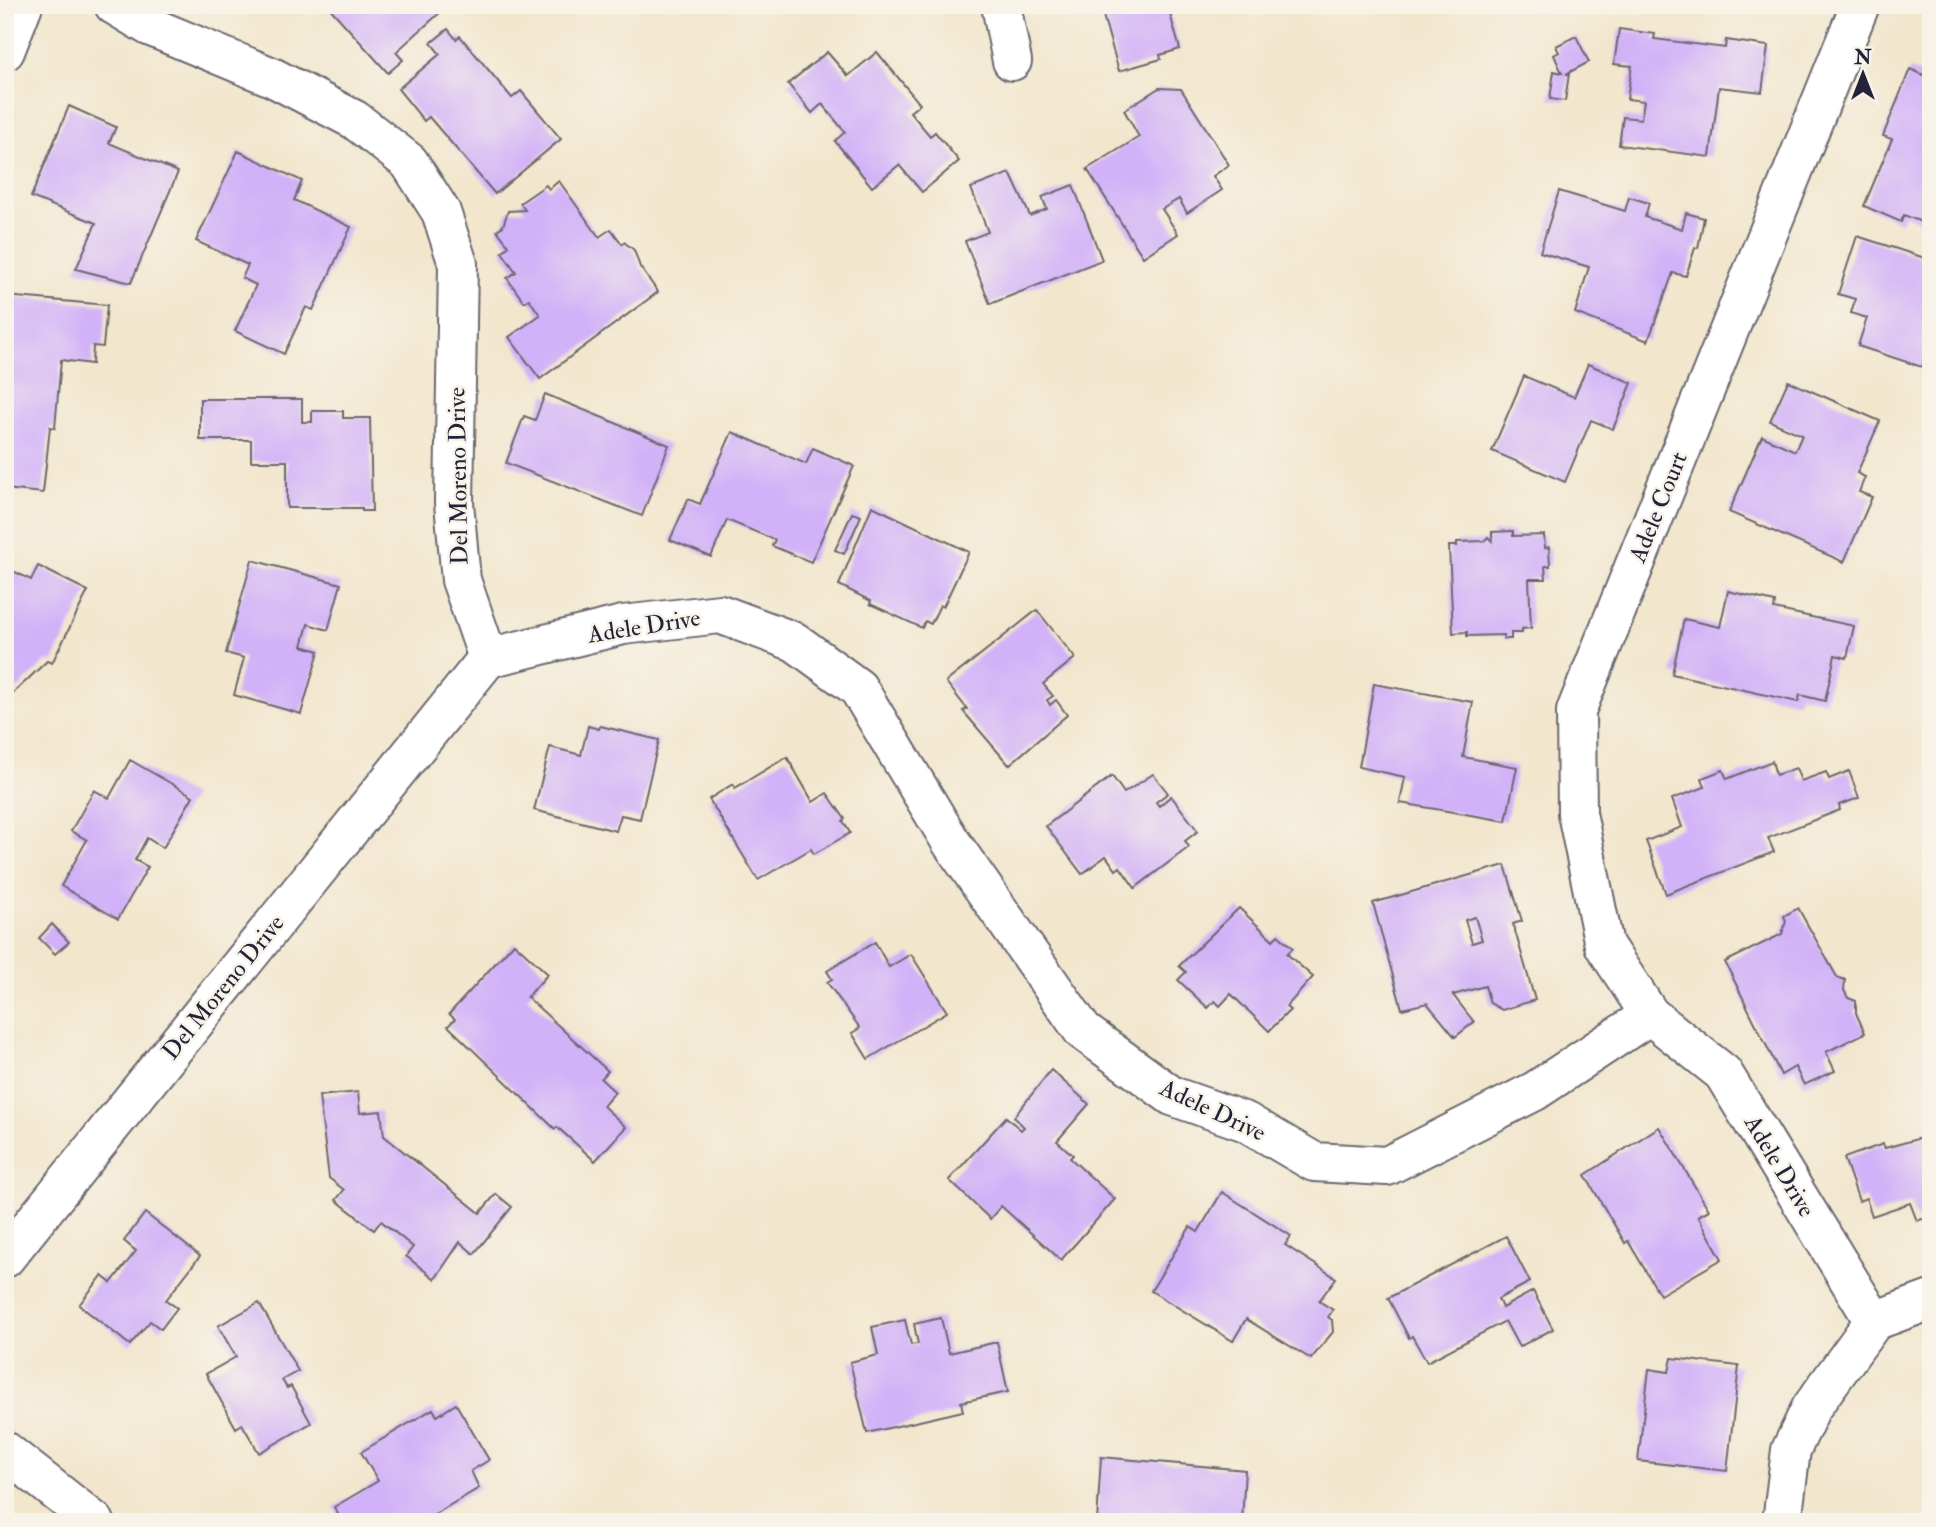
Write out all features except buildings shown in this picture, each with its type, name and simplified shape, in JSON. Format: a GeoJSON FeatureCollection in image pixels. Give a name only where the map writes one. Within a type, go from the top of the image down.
{"type":"FeatureCollection","features":[{"type":"Feature","properties":{"kind":"street"},"geometry":{"type":"LineString","coordinates":[[5,51],[23,5]]}},
{"type":"Feature","properties":{"kind":"street","name":"Del Moreno Drive"},"geometry":{"type":"LineString","coordinates":[[5,1258],[488,658],[461,580],[454,503],[458,264],[441,212],[409,162],[355,120],[272,77],[149,26],[114,5]]}},
{"type":"Feature","properties":{"kind":"street"},"geometry":{"type":"LineString","coordinates":[[1001,5],[1012,61]]}},
{"type":"Feature","properties":{"kind":"street","name":"Adele Court"},"geometry":{"type":"LineString","coordinates":[[1650,1015],[1604,945],[1577,813],[1576,711],[1860,5]]}},
{"type":"Feature","properties":{"kind":"street","name":"Adele Drive"},"geometry":{"type":"LineString","coordinates":[[488,658],[623,625],[720,614],[795,642],[858,688],[951,842],[1083,1031],[1172,1096],[1246,1122],[1314,1162],[1387,1166],[1535,1091],[1650,1015],[1723,1073],[1874,1321]]}},
{"type":"Feature","properties":{"kind":"street"},"geometry":{"type":"LineString","coordinates":[[1782,1522],[1791,1450],[1811,1408],[1874,1321],[1931,1300]]}},
{"type":"Feature","properties":{"kind":"street"},"geometry":{"type":"LineString","coordinates":[[5,1451],[95,1522]]}}]}
